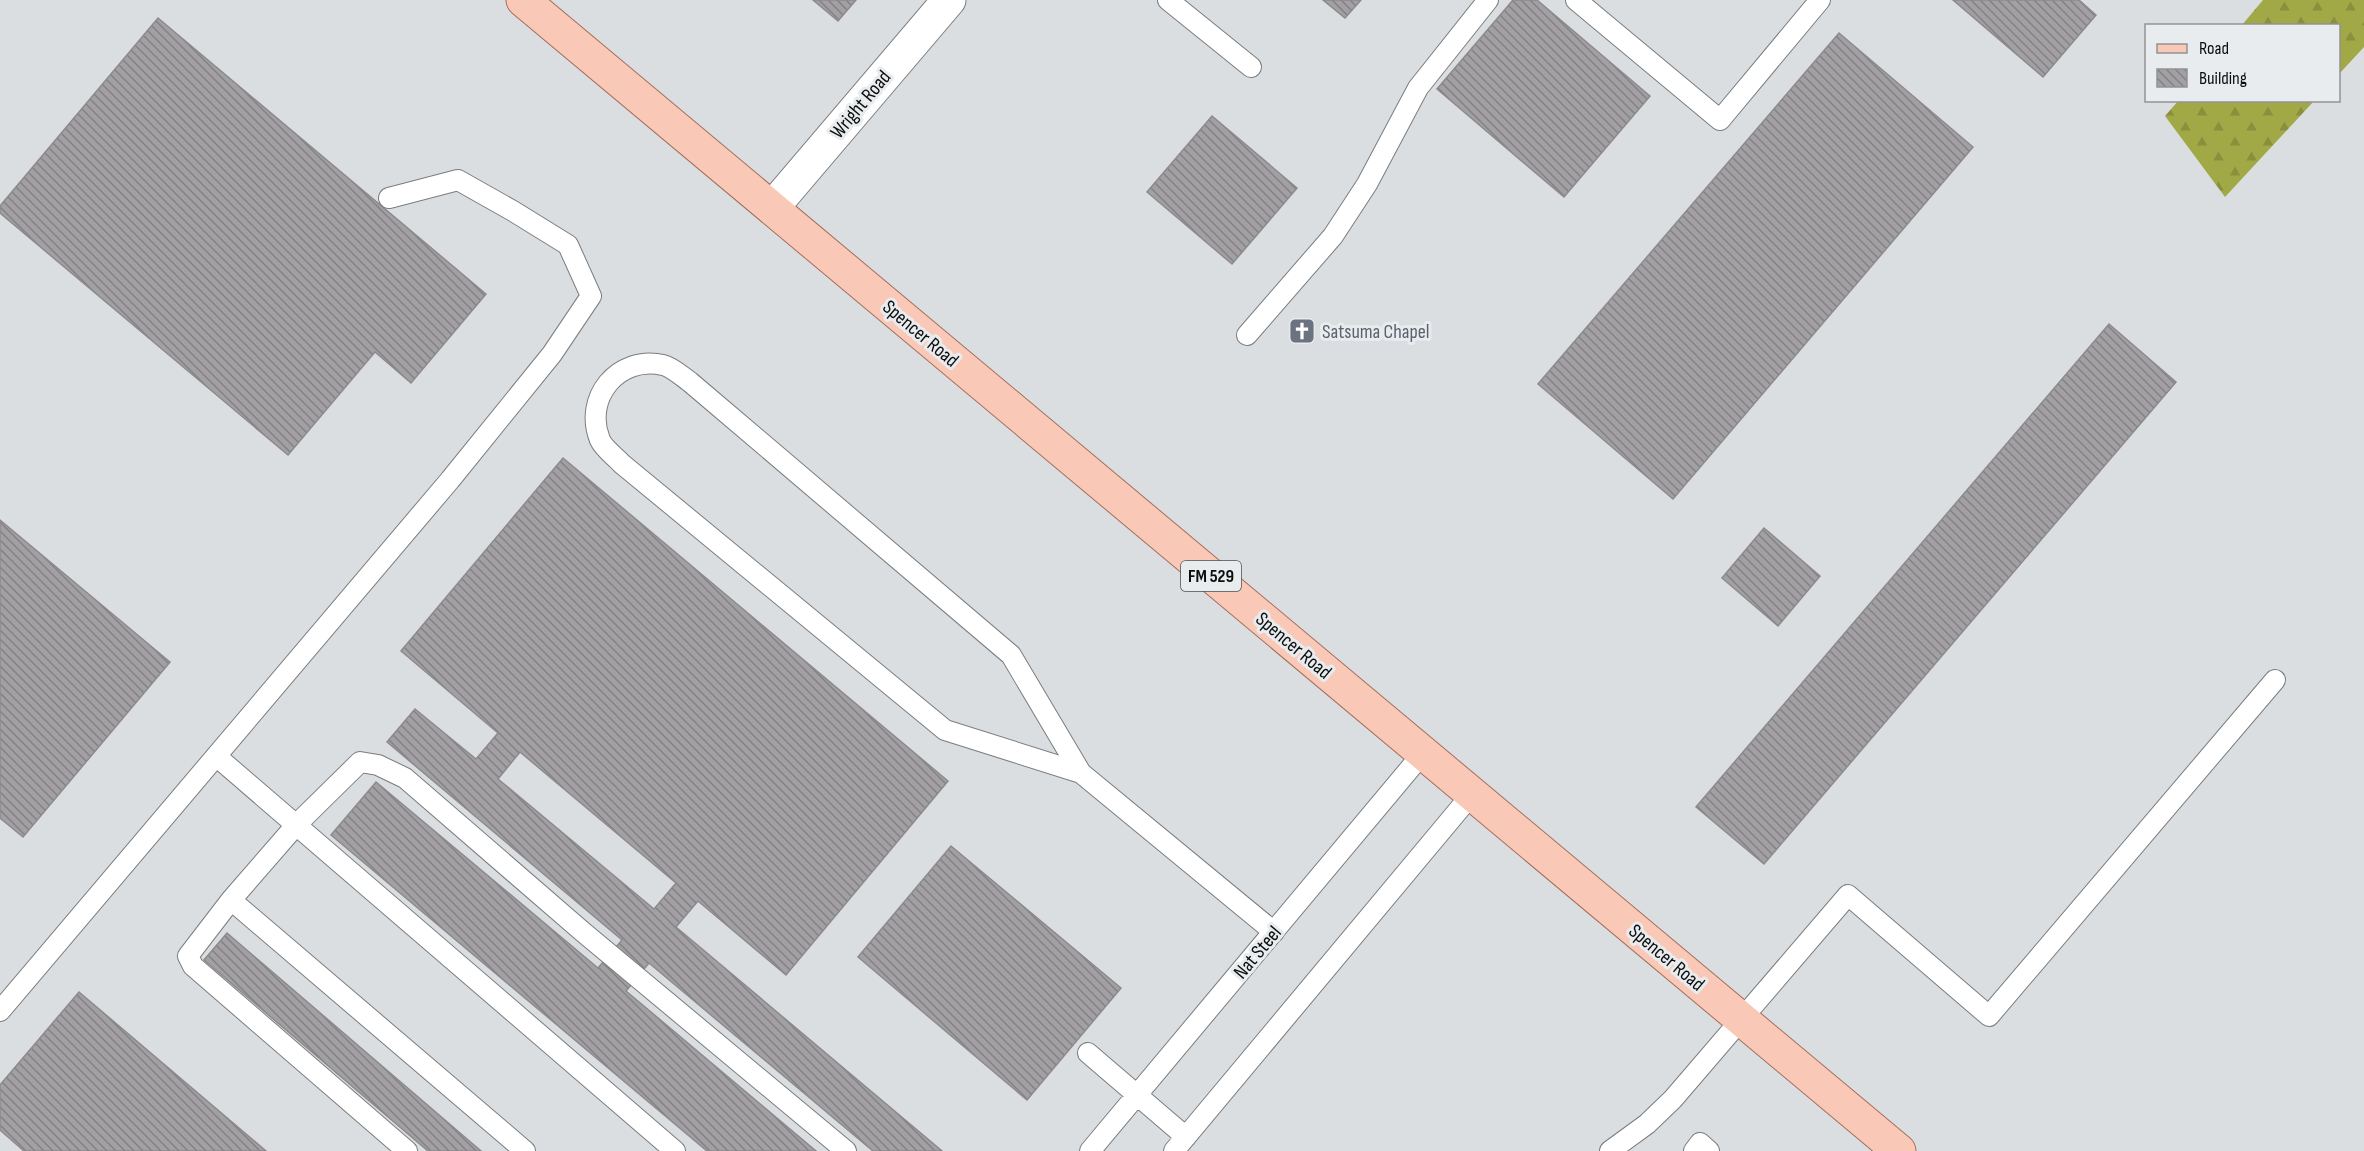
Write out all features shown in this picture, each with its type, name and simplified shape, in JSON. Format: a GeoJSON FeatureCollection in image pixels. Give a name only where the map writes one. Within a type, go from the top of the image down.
{"type":"FeatureCollection","features":[{"type":"Feature","properties":{"kind":"main road","name":"Spencer Road"},"geometry":{"type":"LineString","coordinates":[[524,0],[1899,1151]]}},
{"type":"Feature","properties":{"kind":"street","name":"Wright Road"},"geometry":{"type":"LineString","coordinates":[[772,208],[949,0]]}},
{"type":"Feature","properties":{"kind":"lane"},"geometry":{"type":"LineString","coordinates":[[1168,0],[1251,67]]}},
{"type":"Feature","properties":{"kind":"lane"},"geometry":{"type":"LineString","coordinates":[[1246,335],[1333,236],[1367,184],[1418,88],[1488,0]]}},
{"type":"Feature","properties":{"kind":"lane"},"geometry":{"type":"LineString","coordinates":[[1576,0],[1720,120],[1820,0]]}},
{"type":"Feature","properties":{"kind":"lane"},"geometry":{"type":"LineString","coordinates":[[0,1011],[457,471],[552,354],[591,296],[568,245],[458,180],[389,198]]}},
{"type":"Feature","properties":{"kind":"lane"},"geometry":{"type":"LineString","coordinates":[[1081,773],[945,730],[622,464],[601,442],[595,411],[607,382],[633,365],[664,365],[690,382],[1011,655],[1081,773],[1274,932]]}},
{"type":"Feature","properties":{"kind":"lane"},"geometry":{"type":"LineString","coordinates":[[1610,1151],[1647,1124],[1673,1098],[1848,895],[1989,1016],[2275,680]]}},
{"type":"Feature","properties":{"kind":"lane","name":"Nat Steel"},"geometry":{"type":"LineString","coordinates":[[1090,1151],[1424,753]]}},
{"type":"Feature","properties":{"kind":"lane"},"geometry":{"type":"LineString","coordinates":[[216,756],[675,1151]]}},
{"type":"Feature","properties":{"kind":"lane"},"geometry":{"type":"LineString","coordinates":[[408,1151],[193,966],[188,956],[231,900],[297,824],[360,762],[378,765],[405,778],[583,932],[846,1151]]}},
{"type":"Feature","properties":{"kind":"lane"},"geometry":{"type":"LineString","coordinates":[[1088,1053],[1137,1095],[1180,1144],[1472,794]]}},
{"type":"Feature","properties":{"kind":"lane"},"geometry":{"type":"LineString","coordinates":[[231,900],[525,1151]]}},
{"type":"Feature","properties":{"kind":"lane"},"geometry":{"type":"LineString","coordinates":[[1694,1151],[1700,1143],[1709,1151]]}},
{"type":"Feature","properties":{"kind":"green space"},"geometry":{"type":"Polygon","coordinates":[[[2263,0],[2364,0],[2364,47],[2340,73],[2340,24],[2243,24],[2263,0]]]}},
{"type":"Feature","properties":{"kind":"green space"},"geometry":{"type":"Polygon","coordinates":[[[2177,102],[2313,102],[2225,197],[2165,116],[2177,102]]]}},
{"type":"Feature","properties":{"kind":"building"},"geometry":{"type":"Polygon","coordinates":[[[813,0],[856,0],[838,21],[813,0]]]}},
{"type":"Feature","properties":{"kind":"building"},"geometry":{"type":"Polygon","coordinates":[[[1323,0],[1361,0],[1345,18],[1323,0]]]}},
{"type":"Feature","properties":{"kind":"building"},"geometry":{"type":"Polygon","coordinates":[[[1513,0],[1537,0],[1650,96],[1564,197],[1437,89],[1513,0]]]}},
{"type":"Feature","properties":{"kind":"building"},"geometry":{"type":"Polygon","coordinates":[[[1953,0],[2079,0],[2096,15],[2043,77],[1953,0]]]}},
{"type":"Feature","properties":{"kind":"building"},"geometry":{"type":"Polygon","coordinates":[[[158,18],[486,294],[411,383],[375,352],[288,455],[0,213],[0,206],[158,18]]]}},
{"type":"Feature","properties":{"kind":"building"},"geometry":{"type":"Polygon","coordinates":[[[1839,33],[1973,147],[1673,499],[1538,384],[1839,33]]]}},
{"type":"Feature","properties":{"kind":"building"},"geometry":{"type":"Polygon","coordinates":[[[1212,116],[1297,188],[1232,264],[1147,192],[1212,116]]]}},
{"type":"Feature","properties":{"kind":"building"},"geometry":{"type":"Polygon","coordinates":[[[2109,324],[2176,382],[1764,864],[1696,807],[2109,324]]]}},
{"type":"Feature","properties":{"kind":"building"},"geometry":{"type":"Polygon","coordinates":[[[563,458],[948,781],[786,975],[698,901],[676,927],[942,1151],[873,1151],[649,963],[626,991],[816,1151],[707,1151],[331,835],[376,782],[598,968],[622,940],[387,742],[415,709],[476,759],[498,733],[401,651],[563,458]],[[520,752],[498,779],[654,909],[676,883],[520,752]]]}},
{"type":"Feature","properties":{"kind":"building"},"geometry":{"type":"Polygon","coordinates":[[[0,520],[170,662],[23,837],[0,818],[0,520]]]}},
{"type":"Feature","properties":{"kind":"building"},"geometry":{"type":"Polygon","coordinates":[[[1764,528],[1820,576],[1778,626],[1722,578],[1764,528]]]}},
{"type":"Feature","properties":{"kind":"building"},"geometry":{"type":"Polygon","coordinates":[[[951,846],[1121,988],[1027,1100],[858,957],[951,846]]]}},
{"type":"Feature","properties":{"kind":"building"},"geometry":{"type":"Polygon","coordinates":[[[227,933],[481,1151],[428,1151],[204,960],[227,933]]]}},
{"type":"Feature","properties":{"kind":"building"},"geometry":{"type":"Polygon","coordinates":[[[79,992],[266,1151],[24,1151],[0,1130],[0,1085],[79,992]]]}},
{"type":"Feature","properties":{"kind":"place","name":"Satsuma Chapel"},"geometry":{"type":"Point","coordinates":[1302,331]}}]}
